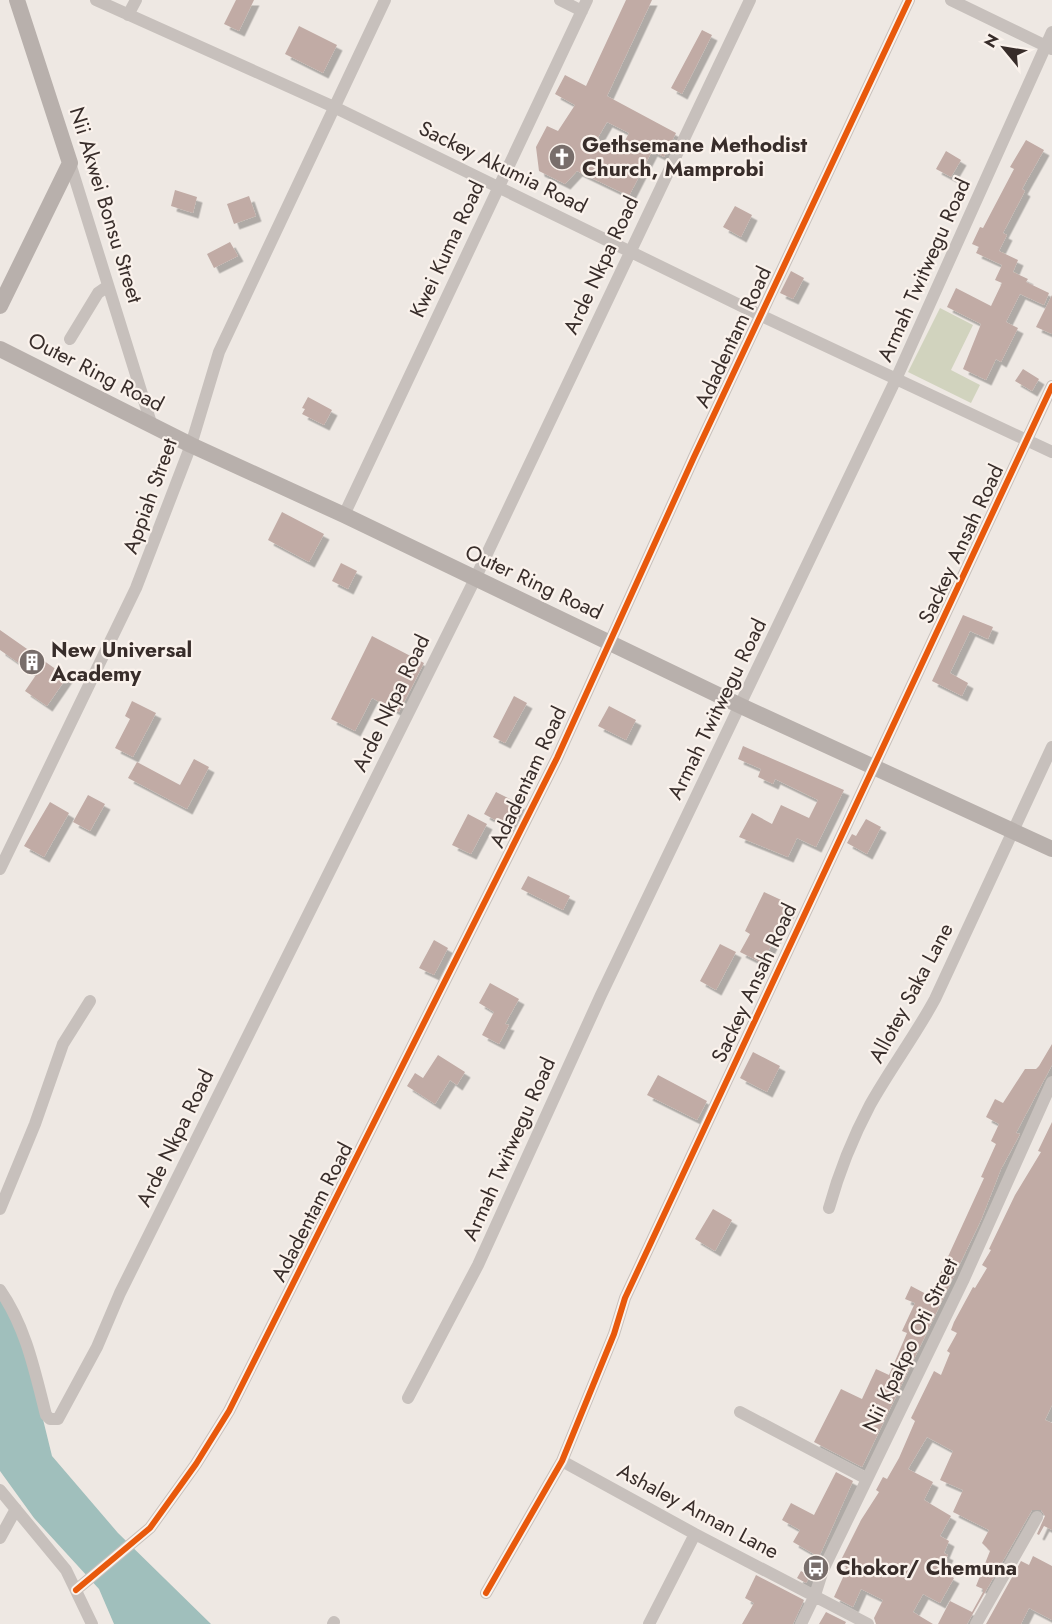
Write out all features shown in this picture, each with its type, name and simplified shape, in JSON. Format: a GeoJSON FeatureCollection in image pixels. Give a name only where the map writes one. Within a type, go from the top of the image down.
{"type":"FeatureCollection","features":[{"type":"Feature","properties":{"kind":"street","name":"Nii Akwei Bonsu Street"},"geometry":{"type":"LineString","coordinates":[[17,0],[151,423]]}},
{"type":"Feature","properties":{"kind":"street","name":"Sackey Akumia Road"},"geometry":{"type":"LineString","coordinates":[[96,0],[334,107],[629,249],[762,316],[1052,452]]}},
{"type":"Feature","properties":{"kind":"street"},"geometry":{"type":"LineString","coordinates":[[128,15],[135,0]]}},
{"type":"Feature","properties":{"kind":"street","name":"Appiah Street"},"geometry":{"type":"LineString","coordinates":[[0,869],[136,588],[190,445],[219,352],[385,0]]}},
{"type":"Feature","properties":{"kind":"street"},"geometry":{"type":"LineString","coordinates":[[560,0],[585,5]]}},
{"type":"Feature","properties":{"kind":"street","name":"Arde Nkpa Road"},"geometry":{"type":"LineString","coordinates":[[0,1290],[13,1309],[29,1352],[46,1415],[50,1419],[58,1419],[97,1347],[120,1293],[475,579],[629,249],[750,0]]}},
{"type":"Feature","properties":{"kind":"street","name":"Adadentam Road"},"geometry":{"type":"LineString","coordinates":[[75,1590],[150,1528],[196,1464],[229,1411],[316,1242],[427,1015],[491,893],[557,758],[608,643],[909,0]]}},
{"type":"Feature","properties":{"kind":"street"},"geometry":{"type":"LineString","coordinates":[[951,0],[1048,48]]}},
{"type":"Feature","properties":{"kind":"street","name":"Kwei Kuma Road"},"geometry":{"type":"LineString","coordinates":[[344,515],[585,5]]}},
{"type":"Feature","properties":{"kind":"street","name":"Armah Twitwegu Road"},"geometry":{"type":"LineString","coordinates":[[408,1398],[478,1265],[601,995],[896,379],[1048,48],[1052,32]]}},
{"type":"Feature","properties":{"kind":"street"},"geometry":{"type":"LineString","coordinates":[[0,306],[70,163]]}},
{"type":"Feature","properties":{"kind":"street"},"geometry":{"type":"LineString","coordinates":[[70,339],[98,294],[108,286]]}},
{"type":"Feature","properties":{"kind":"street","name":"Outer Ring Road"},"geometry":{"type":"LineString","coordinates":[[0,349],[151,423],[190,445],[344,515],[741,706],[1015,830],[1052,849]]}},
{"type":"Feature","properties":{"kind":"street","name":"Sackey Ansah Road"},"geometry":{"type":"LineString","coordinates":[[486,1593],[562,1461],[614,1334],[625,1298],[1052,386]]}},
{"type":"Feature","properties":{"kind":"street","name":"Allotey Saka Lane"},"geometry":{"type":"LineString","coordinates":[[829,1208],[851,1142],[871,1103],[919,1030],[935,999],[1052,747]]}},
{"type":"Feature","properties":{"kind":"street"},"geometry":{"type":"LineString","coordinates":[[0,1209],[35,1124],[63,1044],[90,1001]]}},
{"type":"Feature","properties":{"kind":"street","name":"Nii Kpakpo Oti Street"},"geometry":{"type":"LineString","coordinates":[[801,1624],[816,1595],[823,1570],[963,1281],[1052,1082]]}},
{"type":"Feature","properties":{"kind":"street"},"geometry":{"type":"LineString","coordinates":[[740,1412],[867,1479]]}},
{"type":"Feature","properties":{"kind":"street","name":"Ashaley Annan Lane"},"geometry":{"type":"LineString","coordinates":[[562,1461],[695,1534],[868,1624]]}},
{"type":"Feature","properties":{"kind":"street"},"geometry":{"type":"LineString","coordinates":[[0,1490],[61,1563],[92,1624]]}},
{"type":"Feature","properties":{"kind":"street"},"geometry":{"type":"LineString","coordinates":[[0,1538],[16,1509]]}},
{"type":"Feature","properties":{"kind":"street"},"geometry":{"type":"LineString","coordinates":[[976,1624],[1037,1517]]}},
{"type":"Feature","properties":{"kind":"street"},"geometry":{"type":"LineString","coordinates":[[649,1624],[695,1534]]}},
{"type":"Feature","properties":{"kind":"green space"},"geometry":{"type":"Polygon","coordinates":[[[940,308],[973,325],[951,370],[980,385],[971,403],[908,372],[940,308]]]}},
{"type":"Feature","properties":{"kind":"water"},"geometry":{"type":"Polygon","coordinates":[[[0,1295],[25,1346],[52,1456],[118,1533],[211,1624],[114,1624],[99,1589],[34,1518],[0,1471],[0,1295]]]}},
{"type":"Feature","properties":{"kind":"building"},"geometry":{"type":"Polygon","coordinates":[[[236,0],[254,0],[239,31],[224,24],[236,0]]]}},
{"type":"Feature","properties":{"kind":"building"},"geometry":{"type":"Polygon","coordinates":[[[626,0],[652,0],[607,96],[676,133],[664,157],[652,151],[629,196],[577,171],[565,184],[539,171],[536,147],[547,126],[558,131],[575,105],[555,94],[565,75],[586,86],[626,0]],[[607,122],[596,141],[619,152],[629,133],[607,122]]]}},
{"type":"Feature","properties":{"kind":"building"},"geometry":{"type":"Polygon","coordinates":[[[299,26],[337,45],[323,73],[285,54],[299,26]]]}},
{"type":"Feature","properties":{"kind":"building"},"geometry":{"type":"Polygon","coordinates":[[[702,30],[712,35],[682,94],[671,88],[702,30]]]}},
{"type":"Feature","properties":{"kind":"building"},"geometry":{"type":"Polygon","coordinates":[[[1026,140],[1044,150],[1022,189],[1025,191],[1003,233],[1007,235],[999,251],[1018,260],[1013,272],[1028,279],[1026,282],[1049,293],[1044,305],[1020,294],[1006,322],[1018,328],[1001,362],[996,359],[986,380],[963,369],[981,324],[947,307],[956,288],[991,306],[1002,283],[995,280],[1002,265],[976,253],[979,247],[972,244],[1014,169],[1010,167],[1026,140]]]}},
{"type":"Feature","properties":{"kind":"building"},"geometry":{"type":"Polygon","coordinates":[[[946,151],[961,160],[951,177],[936,169],[946,151]]]}},
{"type":"Feature","properties":{"kind":"building"},"geometry":{"type":"Polygon","coordinates":[[[175,190],[197,197],[193,213],[171,206],[175,190]]]}},
{"type":"Feature","properties":{"kind":"building"},"geometry":{"type":"Polygon","coordinates":[[[249,196],[256,216],[234,224],[227,204],[249,196]]]}},
{"type":"Feature","properties":{"kind":"building"},"geometry":{"type":"Polygon","coordinates":[[[735,206],[752,215],[741,237],[723,227],[735,206]]]}},
{"type":"Feature","properties":{"kind":"building"},"geometry":{"type":"Polygon","coordinates":[[[230,242],[238,256],[214,268],[207,254],[230,242]]]}},
{"type":"Feature","properties":{"kind":"building"},"geometry":{"type":"Polygon","coordinates":[[[791,271],[804,278],[793,299],[780,293],[791,271]]]}},
{"type":"Feature","properties":{"kind":"building"},"geometry":{"type":"Polygon","coordinates":[[[1052,295],[1052,334],[1036,327],[1052,295]]]}},
{"type":"Feature","properties":{"kind":"building"},"geometry":{"type":"Polygon","coordinates":[[[1023,369],[1039,379],[1032,391],[1015,381],[1023,369]]]}},
{"type":"Feature","properties":{"kind":"building"},"geometry":{"type":"Polygon","coordinates":[[[308,397],[332,410],[324,425],[302,414],[305,409],[302,408],[308,397]]]}},
{"type":"Feature","properties":{"kind":"building"},"geometry":{"type":"Polygon","coordinates":[[[282,512],[324,534],[309,562],[268,540],[282,512]]]}},
{"type":"Feature","properties":{"kind":"building"},"geometry":{"type":"Polygon","coordinates":[[[341,563],[357,571],[348,589],[332,581],[341,563]]]}},
{"type":"Feature","properties":{"kind":"building"},"geometry":{"type":"Polygon","coordinates":[[[963,615],[993,627],[988,639],[970,631],[950,673],[968,683],[962,696],[932,681],[963,615]]]}},
{"type":"Feature","properties":{"kind":"building","name":"New Universal Academy"},"geometry":{"type":"Polygon","coordinates":[[[0,630],[67,677],[47,706],[25,691],[36,675],[0,650],[0,630]]]}},
{"type":"Feature","properties":{"kind":"building"},"geometry":{"type":"Polygon","coordinates":[[[372,636],[424,663],[399,712],[372,698],[355,731],[331,719],[372,636]]]}},
{"type":"Feature","properties":{"kind":"building"},"geometry":{"type":"Polygon","coordinates":[[[514,696],[527,703],[505,743],[493,737],[514,696]]]}},
{"type":"Feature","properties":{"kind":"building"},"geometry":{"type":"Polygon","coordinates":[[[132,701],[156,713],[133,757],[115,748],[130,719],[125,716],[132,701]]]}},
{"type":"Feature","properties":{"kind":"building"},"geometry":{"type":"Polygon","coordinates":[[[609,706],[636,720],[626,740],[598,726],[609,706]]]}},
{"type":"Feature","properties":{"kind":"building"},"geometry":{"type":"Polygon","coordinates":[[[743,746],[844,790],[816,847],[797,838],[788,857],[739,837],[752,813],[772,824],[781,805],[809,818],[818,800],[775,779],[773,784],[758,777],[761,769],[738,759],[743,746]]]}},
{"type":"Feature","properties":{"kind":"building"},"geometry":{"type":"Polygon","coordinates":[[[194,759],[209,767],[187,809],[128,778],[137,762],[180,785],[194,759]]]}},
{"type":"Feature","properties":{"kind":"building"},"geometry":{"type":"Polygon","coordinates":[[[496,792],[520,804],[508,827],[484,814],[496,792]]]}},
{"type":"Feature","properties":{"kind":"building"},"geometry":{"type":"Polygon","coordinates":[[[88,795],[105,804],[90,831],[73,822],[88,795]]]}},
{"type":"Feature","properties":{"kind":"building"},"geometry":{"type":"Polygon","coordinates":[[[50,802],[69,813],[44,857],[24,846],[50,802]]]}},
{"type":"Feature","properties":{"kind":"building"},"geometry":{"type":"Polygon","coordinates":[[[468,814],[487,824],[471,854],[452,845],[468,814]]]}},
{"type":"Feature","properties":{"kind":"building"},"geometry":{"type":"Polygon","coordinates":[[[866,819],[881,827],[867,854],[847,843],[852,834],[856,836],[866,819]]]}},
{"type":"Feature","properties":{"kind":"building"},"geometry":{"type":"Polygon","coordinates":[[[528,876],[570,896],[563,910],[521,889],[528,876]]]}},
{"type":"Feature","properties":{"kind":"building"},"geometry":{"type":"Polygon","coordinates":[[[764,892],[792,905],[762,963],[740,952],[750,934],[745,931],[764,892]]]}},
{"type":"Feature","properties":{"kind":"building"},"geometry":{"type":"Polygon","coordinates":[[[434,940],[448,948],[434,975],[419,968],[434,940]]]}},
{"type":"Feature","properties":{"kind":"building"},"geometry":{"type":"Polygon","coordinates":[[[720,944],[736,952],[716,990],[700,981],[720,944]]]}},
{"type":"Feature","properties":{"kind":"building"},"geometry":{"type":"Polygon","coordinates":[[[490,983],[519,999],[505,1024],[509,1025],[499,1044],[482,1035],[494,1012],[479,1003],[490,983]]]}},
{"type":"Feature","properties":{"kind":"building"},"geometry":{"type":"Polygon","coordinates":[[[1052,1044],[1052,1065],[1016,1133],[1020,1134],[1001,1169],[981,1220],[862,1467],[814,1442],[841,1389],[862,1399],[876,1369],[889,1375],[907,1333],[902,1331],[915,1303],[905,1299],[911,1286],[930,1296],[984,1178],[981,1177],[996,1144],[991,1141],[999,1124],[986,1117],[995,1099],[1003,1103],[1025,1069],[1036,1069],[1052,1044]]]}},
{"type":"Feature","properties":{"kind":"building"},"geometry":{"type":"Polygon","coordinates":[[[753,1052],[780,1066],[767,1092],[740,1078],[753,1052]]]}},
{"type":"Feature","properties":{"kind":"building"},"geometry":{"type":"Polygon","coordinates":[[[438,1055],[465,1072],[457,1085],[450,1080],[435,1104],[407,1086],[415,1073],[423,1078],[438,1055]]]}},
{"type":"Feature","properties":{"kind":"building"},"geometry":{"type":"Polygon","coordinates":[[[658,1075],[707,1101],[697,1120],[647,1095],[658,1075]]]}},
{"type":"Feature","properties":{"kind":"building"},"geometry":{"type":"Polygon","coordinates":[[[1052,1122],[1052,1405],[1045,1420],[1052,1423],[1052,1530],[1044,1526],[1039,1535],[1037,1534],[1045,1516],[1041,1510],[1032,1510],[967,1624],[938,1624],[950,1601],[972,1612],[983,1592],[983,1589],[976,1586],[990,1551],[982,1543],[989,1530],[953,1512],[963,1490],[940,1480],[953,1451],[927,1437],[908,1469],[933,1482],[924,1500],[951,1516],[940,1536],[949,1541],[944,1553],[948,1555],[940,1570],[954,1578],[940,1603],[923,1594],[913,1612],[933,1624],[876,1624],[874,1618],[883,1600],[861,1589],[853,1607],[834,1597],[845,1573],[846,1567],[840,1564],[842,1558],[861,1520],[879,1492],[876,1490],[883,1477],[887,1479],[899,1458],[915,1421],[911,1418],[934,1371],[941,1375],[950,1353],[947,1351],[957,1333],[951,1330],[954,1322],[973,1287],[975,1288],[987,1268],[982,1265],[991,1250],[989,1249],[1015,1195],[1041,1152],[1038,1151],[1052,1122]]]}},
{"type":"Feature","properties":{"kind":"building"},"geometry":{"type":"Polygon","coordinates":[[[713,1209],[732,1220],[715,1251],[695,1239],[713,1209]]]}},
{"type":"Feature","properties":{"kind":"building"},"geometry":{"type":"Polygon","coordinates":[[[836,1472],[853,1481],[819,1557],[793,1542],[800,1530],[782,1520],[791,1503],[814,1515],[836,1472]]]}},
{"type":"Feature","properties":{"kind":"building"},"geometry":{"type":"Polygon","coordinates":[[[1033,1556],[1052,1566],[1052,1620],[1029,1608],[1021,1624],[986,1624],[1021,1561],[1029,1565],[1033,1556]]]}},
{"type":"Feature","properties":{"kind":"building"},"geometry":{"type":"Polygon","coordinates":[[[801,1571],[810,1576],[806,1583],[797,1578],[801,1571]]]}},
{"type":"Feature","properties":{"kind":"building"},"geometry":{"type":"Polygon","coordinates":[[[756,1575],[804,1600],[793,1624],[742,1624],[754,1603],[745,1598],[756,1575]]]}},
{"type":"Feature","properties":{"kind":"building"},"geometry":{"type":"Polygon","coordinates":[[[826,1612],[846,1622],[845,1624],[819,1624],[826,1612]]]}},
{"type":"Feature","properties":{"kind":"cycle path"},"geometry":{"type":"LineString","coordinates":[[76,1590],[150,1528],[196,1464],[229,1411],[557,758],[694,457],[909,0]]}},
{"type":"Feature","properties":{"kind":"cycle path"},"geometry":{"type":"LineString","coordinates":[[486,1593],[562,1461],[614,1334],[625,1298],[1052,386]]}},
{"type":"Feature","properties":{"kind":"place","name":"Gethsemane Methodist Church, Mamprobi"},"geometry":{"type":"Point","coordinates":[562,157]}},
{"type":"Feature","properties":{"kind":"place","name":"New Universal Academy"},"geometry":{"type":"Point","coordinates":[32,662]}},
{"type":"Feature","properties":{"kind":"place","name":"Chokor/ Chemuna"},"geometry":{"type":"Point","coordinates":[816,1568]}}]}
